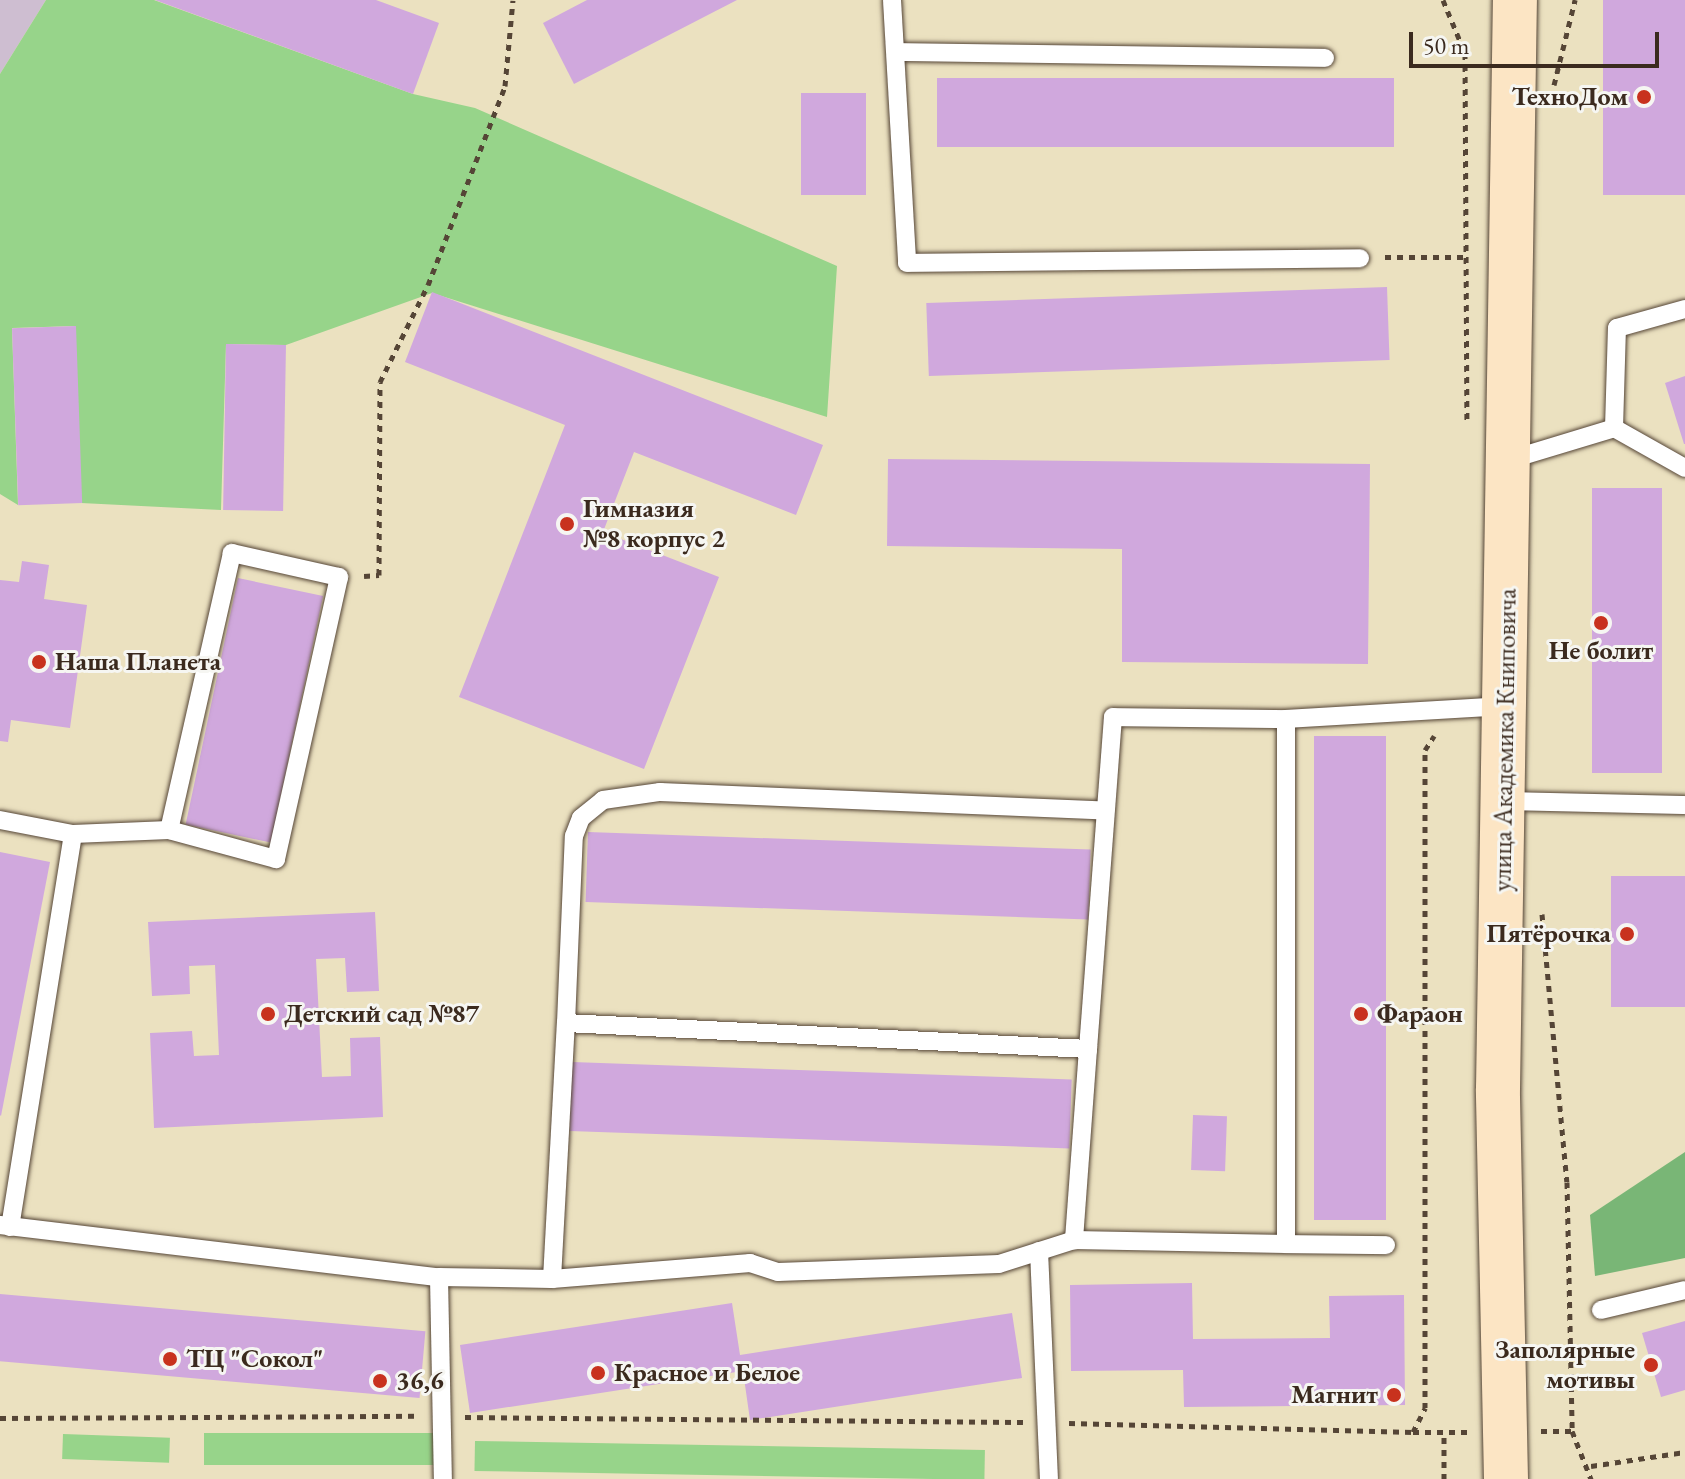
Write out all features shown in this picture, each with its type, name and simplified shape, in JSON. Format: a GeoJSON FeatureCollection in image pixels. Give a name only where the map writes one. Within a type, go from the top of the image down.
{"type":"FeatureCollection","features":[{"type":"Feature","properties":{"kind":"main road","name":"улица Академика Книповича"},"geometry":{"type":"LineString","coordinates":[[1506,1479],[1498,1089],[1508,706],[1515,0]]}},
{"type":"Feature","properties":{"kind":"lane"},"geometry":{"type":"LineString","coordinates":[[892,0],[898,52],[907,263],[1360,258]]}},
{"type":"Feature","properties":{"kind":"lane"},"geometry":{"type":"LineString","coordinates":[[898,52],[1325,58]]}},
{"type":"Feature","properties":{"kind":"lane"},"geometry":{"type":"LineString","coordinates":[[1614,428],[1617,328],[1685,309]]}},
{"type":"Feature","properties":{"kind":"lane"},"geometry":{"type":"LineString","coordinates":[[1509,460],[1614,428],[1685,468]]}},
{"type":"Feature","properties":{"kind":"lane"},"geometry":{"type":"LineString","coordinates":[[0,820],[73,834],[169,830],[276,859],[339,577],[232,553],[169,830]]}},
{"type":"Feature","properties":{"kind":"lane"},"geometry":{"type":"LineString","coordinates":[[1074,1240],[1113,717],[1286,719],[1508,706]]}},
{"type":"Feature","properties":{"kind":"lane"},"geometry":{"type":"LineString","coordinates":[[1286,719],[1286,1244]]}},
{"type":"Feature","properties":{"kind":"lane"},"geometry":{"type":"LineString","coordinates":[[552,1279],[574,836],[581,818],[603,800],[660,792],[1105,811]]}},
{"type":"Feature","properties":{"kind":"lane"},"geometry":{"type":"LineString","coordinates":[[1504,801],[1685,805]]}},
{"type":"Feature","properties":{"kind":"lane"},"geometry":{"type":"LineString","coordinates":[[73,834],[5,1226],[439,1277],[552,1279],[750,1263],[778,1272],[999,1264],[1074,1240],[1386,1245]]}},
{"type":"Feature","properties":{"kind":"lane"},"geometry":{"type":"LineString","coordinates":[[566,1023],[1088,1049]]}},
{"type":"Feature","properties":{"kind":"lane"},"geometry":{"type":"LineString","coordinates":[[1039,1251],[1049,1479]]}},
{"type":"Feature","properties":{"kind":"lane"},"geometry":{"type":"LineString","coordinates":[[439,1277],[443,1479]]}},
{"type":"Feature","properties":{"kind":"lane"},"geometry":{"type":"LineString","coordinates":[[1601,1310],[1685,1290]]}},
{"type":"Feature","properties":{"kind":"path"},"geometry":{"type":"LineString","coordinates":[[339,577],[379,575],[380,382],[428,285],[505,86],[513,0]]}},
{"type":"Feature","properties":{"kind":"path"},"geometry":{"type":"LineString","coordinates":[[1443,0],[1465,53],[1467,433]]}},
{"type":"Feature","properties":{"kind":"path"},"geometry":{"type":"LineString","coordinates":[[1360,258],[1466,257]]}},
{"type":"Feature","properties":{"kind":"path"},"geometry":{"type":"LineString","coordinates":[[1413,1432],[1425,1408],[1425,750],[1453,709]]}},
{"type":"Feature","properties":{"kind":"path"},"geometry":{"type":"LineString","coordinates":[[1541,902],[1567,1182],[1572,1431],[1591,1466],[1591,1479]]}},
{"type":"Feature","properties":{"kind":"path"},"geometry":{"type":"LineString","coordinates":[[0,1418],[442,1416],[1045,1422],[1444,1432],[1444,1479]]}},
{"type":"Feature","properties":{"kind":"path"},"geometry":{"type":"LineString","coordinates":[[1591,1466],[1685,1452]]}},
{"type":"Feature","properties":{"kind":"shaded area"},"geometry":{"type":"Polygon","coordinates":[[[0,0],[46,0],[0,74],[0,0]]]}},
{"type":"Feature","properties":{"kind":"green space"},"geometry":{"type":"Polygon","coordinates":[[[46,0],[154,0],[413,94],[475,108],[837,266],[827,417],[432,293],[286,345],[226,344],[221,510],[81,503],[75,326],[12,328],[18,505],[0,494],[0,74],[46,0]]]}},
{"type":"Feature","properties":{"kind":"green space"},"geometry":{"type":"Polygon","coordinates":[[[1685,1152],[1685,1258],[1595,1276],[1590,1215],[1685,1152]]]}},
{"type":"Feature","properties":{"kind":"green space"},"geometry":{"type":"Polygon","coordinates":[[[204,1433],[436,1433],[436,1465],[204,1465],[204,1433]]]}},
{"type":"Feature","properties":{"kind":"green space"},"geometry":{"type":"Polygon","coordinates":[[[63,1434],[170,1438],[169,1463],[62,1459],[63,1434]]]}},
{"type":"Feature","properties":{"kind":"green space"},"geometry":{"type":"Polygon","coordinates":[[[475,1441],[985,1450],[984,1479],[474,1471],[475,1441]]]}},
{"type":"Feature","properties":{"kind":"building"},"geometry":{"type":"Polygon","coordinates":[[[155,0],[376,0],[439,23],[413,94],[155,0]]]}},
{"type":"Feature","properties":{"kind":"building"},"geometry":{"type":"Polygon","coordinates":[[[587,0],[737,0],[574,84],[543,23],[587,0]]]}},
{"type":"Feature","properties":{"kind":"building","name":"ТехноДом"},"geometry":{"type":"Polygon","coordinates":[[[1603,0],[1685,0],[1685,195],[1603,195],[1603,0]]]}},
{"type":"Feature","properties":{"kind":"building"},"geometry":{"type":"Polygon","coordinates":[[[937,78],[1394,78],[1394,147],[937,147],[937,78]]]}},
{"type":"Feature","properties":{"kind":"building"},"geometry":{"type":"Polygon","coordinates":[[[801,93],[866,93],[866,195],[801,195],[801,93]]]}},
{"type":"Feature","properties":{"kind":"building"},"geometry":{"type":"Polygon","coordinates":[[[1387,287],[1390,360],[929,376],[926,303],[1387,287]]]}},
{"type":"Feature","properties":{"kind":"building","name":"Гимназия №8 корпус 2"},"geometry":{"type":"Polygon","coordinates":[[[432,292],[823,445],[796,515],[634,452],[603,532],[719,577],[644,769],[459,697],[565,425],[405,362],[432,292]]]}},
{"type":"Feature","properties":{"kind":"building"},"geometry":{"type":"Polygon","coordinates":[[[76,326],[82,503],[18,505],[12,328],[76,326]]]}},
{"type":"Feature","properties":{"kind":"building"},"geometry":{"type":"Polygon","coordinates":[[[226,344],[286,345],[283,511],[223,510],[226,344]]]}},
{"type":"Feature","properties":{"kind":"building"},"geometry":{"type":"Polygon","coordinates":[[[1685,376],[1685,444],[1684,444],[1665,383],[1685,376]]]}},
{"type":"Feature","properties":{"kind":"building"},"geometry":{"type":"Polygon","coordinates":[[[888,459],[1370,464],[1368,664],[1122,662],[1122,549],[887,546],[888,459]]]}},
{"type":"Feature","properties":{"kind":"building"},"geometry":{"type":"Polygon","coordinates":[[[1592,488],[1662,488],[1662,773],[1592,773],[1592,488]]]}},
{"type":"Feature","properties":{"kind":"building","name":"Наша Планета"},"geometry":{"type":"Polygon","coordinates":[[[22,561],[49,565],[44,599],[87,605],[70,728],[11,720],[8,742],[0,741],[0,580],[19,582],[22,561]]]}},
{"type":"Feature","properties":{"kind":"building"},"geometry":{"type":"Polygon","coordinates":[[[238,578],[323,596],[271,843],[186,824],[238,578]]]}},
{"type":"Feature","properties":{"kind":"building"},"geometry":{"type":"Polygon","coordinates":[[[1314,736],[1386,736],[1386,1220],[1314,1220],[1314,736]]]}},
{"type":"Feature","properties":{"kind":"building"},"geometry":{"type":"Polygon","coordinates":[[[588,832],[1091,850],[1088,920],[586,902],[588,832]]]}},
{"type":"Feature","properties":{"kind":"building"},"geometry":{"type":"Polygon","coordinates":[[[0,852],[50,862],[1,1116],[0,1115],[0,852]]]}},
{"type":"Feature","properties":{"kind":"building"},"geometry":{"type":"Polygon","coordinates":[[[1611,876],[1685,876],[1685,1007],[1611,1007],[1611,876]]]}},
{"type":"Feature","properties":{"kind":"building","name":"Детский сад №87"},"geometry":{"type":"Polygon","coordinates":[[[375,912],[379,991],[347,992],[345,958],[316,959],[322,1077],[351,1076],[350,1038],[380,1037],[383,1117],[154,1128],[150,1033],[192,1031],[194,1056],[219,1055],[215,965],[189,966],[190,994],[152,996],[148,922],[375,912]]]}},
{"type":"Feature","properties":{"kind":"building"},"geometry":{"type":"Polygon","coordinates":[[[572,1062],[1072,1079],[1069,1148],[570,1131],[572,1062]]]}},
{"type":"Feature","properties":{"kind":"building"},"geometry":{"type":"Polygon","coordinates":[[[1193,1115],[1227,1116],[1225,1171],[1191,1170],[1193,1115]]]}},
{"type":"Feature","properties":{"kind":"building"},"geometry":{"type":"Polygon","coordinates":[[[1192,1283],[1193,1339],[1330,1338],[1329,1296],[1404,1295],[1405,1405],[1184,1407],[1183,1370],[1071,1371],[1070,1285],[1192,1283]]]}},
{"type":"Feature","properties":{"kind":"building"},"geometry":{"type":"Polygon","coordinates":[[[0,1294],[425,1331],[420,1398],[0,1361],[0,1294]]]}},
{"type":"Feature","properties":{"kind":"building"},"geometry":{"type":"Polygon","coordinates":[[[732,1303],[740,1355],[1012,1313],[1022,1378],[750,1420],[743,1371],[470,1413],[460,1345],[732,1303]]]}},
{"type":"Feature","properties":{"kind":"building"},"geometry":{"type":"Polygon","coordinates":[[[1685,1321],[1685,1390],[1661,1397],[1642,1333],[1685,1321]]]}},
{"type":"Feature","properties":{"kind":"place","name":"ТехноДом"},"geometry":{"type":"Point","coordinates":[1644,97]}},
{"type":"Feature","properties":{"kind":"place","name":"Гимназия №8 корпус 2"},"geometry":{"type":"Point","coordinates":[567,524]}},
{"type":"Feature","properties":{"kind":"place","name":"Не болит"},"geometry":{"type":"Point","coordinates":[1601,623]}},
{"type":"Feature","properties":{"kind":"place","name":"Наша Планета"},"geometry":{"type":"Point","coordinates":[39,662]}},
{"type":"Feature","properties":{"kind":"place","name":"Пятёрочка"},"geometry":{"type":"Point","coordinates":[1627,934]}},
{"type":"Feature","properties":{"kind":"place","name":"Детский сад №87"},"geometry":{"type":"Point","coordinates":[268,1014]}},
{"type":"Feature","properties":{"kind":"place","name":"Фараон"},"geometry":{"type":"Point","coordinates":[1361,1014]}},
{"type":"Feature","properties":{"kind":"place","name":"ТЦ \"Сокол\""},"geometry":{"type":"Point","coordinates":[170,1359]}},
{"type":"Feature","properties":{"kind":"place","name":"Заполярные мотивы"},"geometry":{"type":"Point","coordinates":[1651,1365]}},
{"type":"Feature","properties":{"kind":"place","name":"Красное и Белое"},"geometry":{"type":"Point","coordinates":[598,1373]}},
{"type":"Feature","properties":{"kind":"place","name":"36,6"},"geometry":{"type":"Point","coordinates":[380,1381]}},
{"type":"Feature","properties":{"kind":"place","name":"Магнит"},"geometry":{"type":"Point","coordinates":[1394,1395]}}]}
